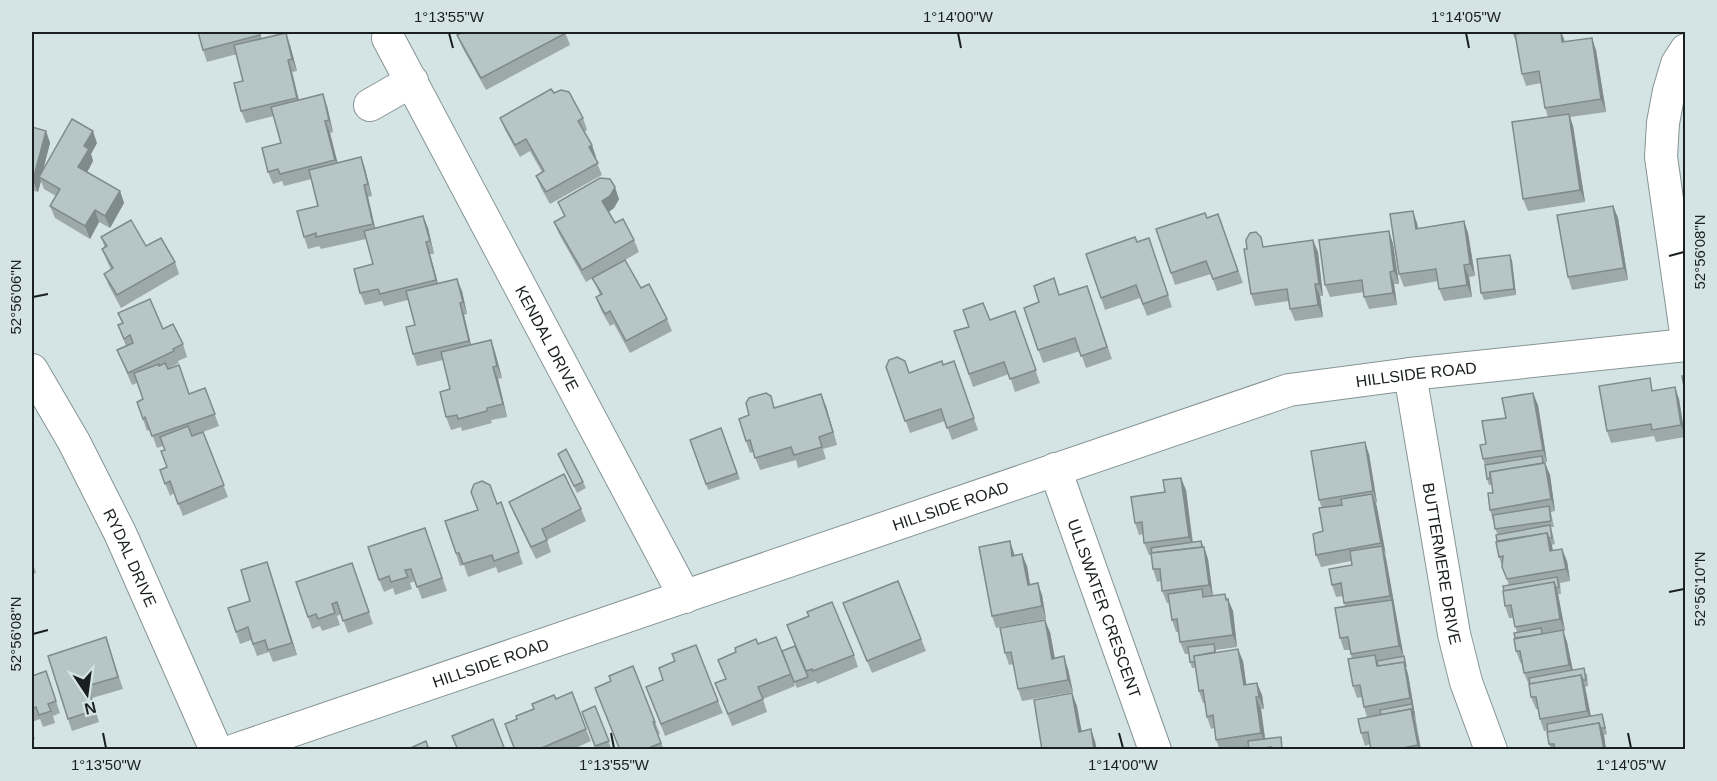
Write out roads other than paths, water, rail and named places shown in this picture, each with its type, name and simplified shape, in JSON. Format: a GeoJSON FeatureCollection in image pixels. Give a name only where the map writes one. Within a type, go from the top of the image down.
{"type":"FeatureCollection","features":[{"type":"Feature","properties":{"kind":"street","name":"KENDAL DRIVE"},"geometry":{"type":"LineString","coordinates":[[388,38],[685,597]]}},
{"type":"Feature","properties":{"kind":"street"},"geometry":{"type":"LineString","coordinates":[[1686,50],[1677,64],[1669,92],[1663,123],[1661,157],[1686,333]]}},
{"type":"Feature","properties":{"kind":"street"},"geometry":{"type":"LineString","coordinates":[[370,105],[412,81]]}},
{"type":"Feature","properties":{"kind":"street","name":"HILLSIDE ROAD"},"geometry":{"type":"LineString","coordinates":[[235,750],[1289,390],[1410,374],[1686,345]]}},
{"type":"Feature","properties":{"kind":"street","name":"RYDAL DRIVE"},"geometry":{"type":"LineString","coordinates":[[32,370],[74,442],[120,533],[216,750]]}},
{"type":"Feature","properties":{"kind":"street","name":"BUTTERMERE DRIVE"},"geometry":{"type":"LineString","coordinates":[[1410,374],[1454,634],[1466,682],[1491,750]]}},
{"type":"Feature","properties":{"kind":"street","name":"ULLSWATER CRESCENT"},"geometry":{"type":"LineString","coordinates":[[1055,469],[1155,750]]}}]}
